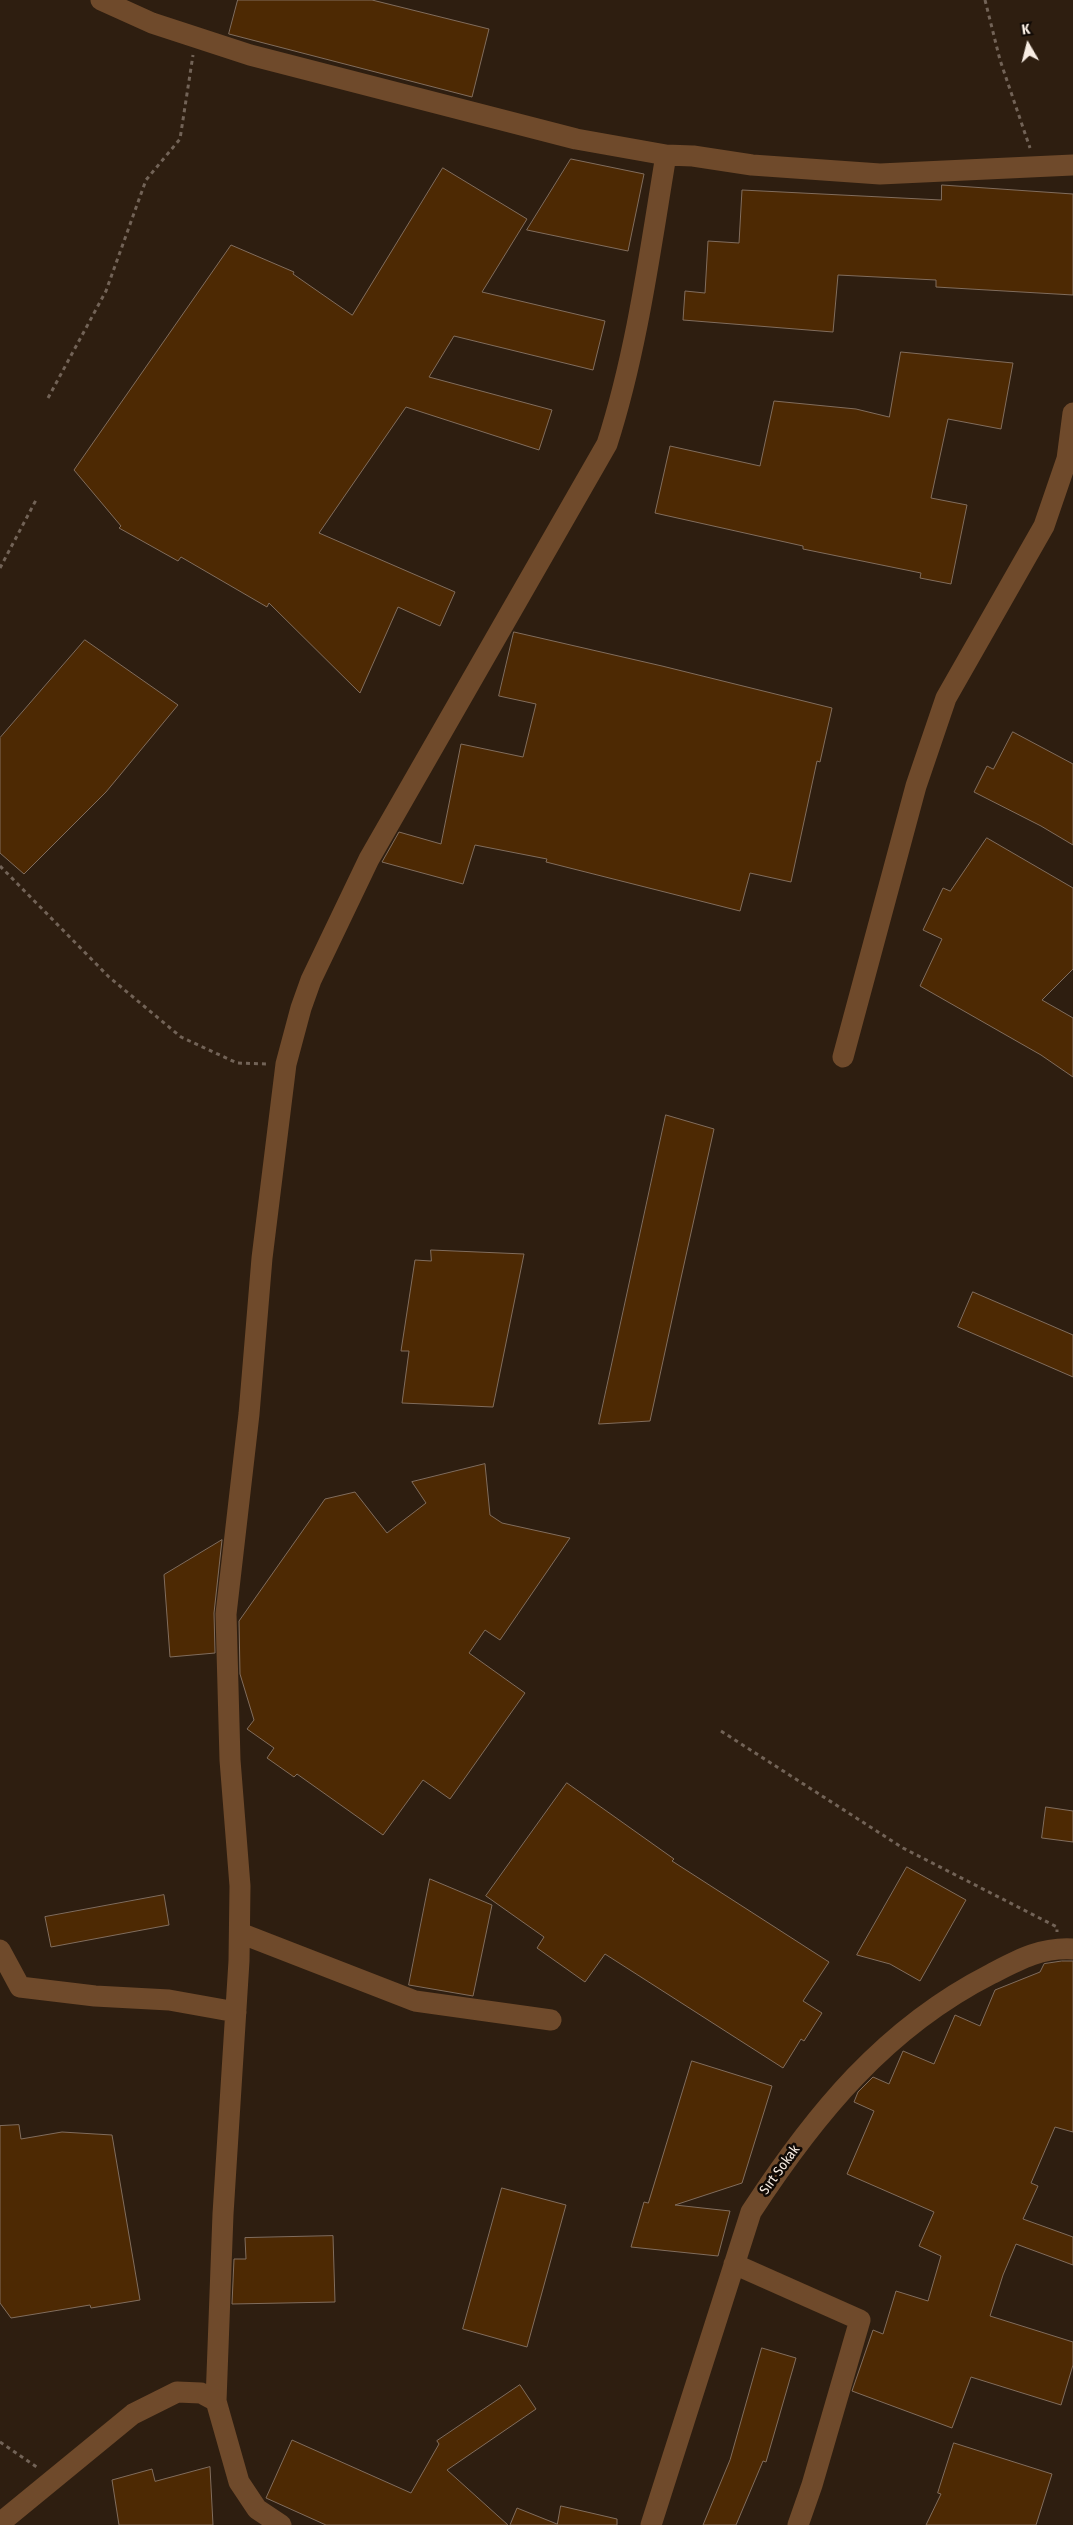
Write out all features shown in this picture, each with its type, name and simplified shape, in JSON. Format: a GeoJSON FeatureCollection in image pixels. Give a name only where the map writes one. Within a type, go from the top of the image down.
{"type":"FeatureCollection","features":[{"type":"Feature","properties":{"kind":"street"},"geometry":{"type":"LineString","coordinates":[[101,0],[152,24],[250,55],[576,139],[666,154],[752,165],[880,174],[1073,165]]}},
{"type":"Feature","properties":{"kind":"street"},"geometry":{"type":"LineString","coordinates":[[281,2525],[257,2509],[239,2482],[216,2401],[223,2214],[240,1933],[240,1886],[230,1760],[226,1614],[248,1423],[262,1258],[286,1064],[301,1008],[312,980],[369,859],[607,444],[622,392],[648,261],[666,154]]}},
{"type":"Feature","properties":{"kind":"street"},"geometry":{"type":"LineString","coordinates":[[843,1057],[916,786],[946,698],[1044,526],[1067,458],[1073,413]]}},
{"type":"Feature","properties":{"kind":"street"},"geometry":{"type":"LineString","coordinates":[[240,1933],[415,2001],[551,2020]]}},
{"type":"Feature","properties":{"kind":"street","name":"Sırt Sokak"},"geometry":{"type":"LineString","coordinates":[[651,2525],[751,2212],[775,2176],[843,2087],[890,2041],[961,1989],[1031,1954],[1065,1948]]}},
{"type":"Feature","properties":{"kind":"street"},"geometry":{"type":"LineString","coordinates":[[0,1950],[20,1987],[95,1996],[169,2000],[236,2012]]}},
{"type":"Feature","properties":{"kind":"street"},"geometry":{"type":"LineString","coordinates":[[734,2264],[860,2320],[815,2476],[798,2525]]}},
{"type":"Feature","properties":{"kind":"street"},"geometry":{"type":"LineString","coordinates":[[0,2523],[133,2414],[177,2392],[201,2393],[216,2401]]}},
{"type":"Feature","properties":{"kind":"path"},"geometry":{"type":"LineString","coordinates":[[985,0],[1000,60],[1037,168]]}},
{"type":"Feature","properties":{"kind":"path"},"geometry":{"type":"LineString","coordinates":[[48,398],[106,291],[146,180],[180,139],[195,38]]}},
{"type":"Feature","properties":{"kind":"path"},"geometry":{"type":"LineString","coordinates":[[0,568],[36,500]]}},
{"type":"Feature","properties":{"kind":"path"},"geometry":{"type":"LineString","coordinates":[[0,866],[109,977],[181,1037],[237,1063],[286,1064]]}},
{"type":"Feature","properties":{"kind":"path"},"geometry":{"type":"LineString","coordinates":[[721,1731],[903,1848],[1057,1927],[1065,1948]]}},
{"type":"Feature","properties":{"kind":"path"},"geometry":{"type":"LineString","coordinates":[[0,2442],[54,2480]]}},
{"type":"Feature","properties":{"kind":"building"},"geometry":{"type":"Polygon","coordinates":[[[238,0],[372,0],[489,29],[472,97],[229,34],[238,0]]]}},
{"type":"Feature","properties":{"kind":"building"},"geometry":{"type":"Polygon","coordinates":[[[571,159],[644,174],[628,251],[527,230],[571,159]]]}},
{"type":"Feature","properties":{"kind":"building"},"geometry":{"type":"Polygon","coordinates":[[[443,168],[527,219],[482,292],[605,321],[593,370],[454,336],[429,377],[552,410],[539,450],[406,407],[319,533],[455,592],[440,626],[398,607],[360,693],[269,603],[267,607],[181,557],[178,561],[119,528],[121,526],[74,470],[231,245],[294,272],[293,274],[352,315],[443,168]]]}},
{"type":"Feature","properties":{"kind":"building"},"geometry":{"type":"Polygon","coordinates":[[[942,185],[1073,194],[1073,295],[936,287],[936,280],[838,275],[833,332],[683,320],[685,291],[705,293],[708,241],[739,243],[742,190],[941,200],[942,185]]]}},
{"type":"Feature","properties":{"kind":"building"},"geometry":{"type":"Polygon","coordinates":[[[901,352],[1013,363],[1001,429],[948,419],[931,498],[967,505],[951,584],[920,578],[921,573],[803,549],[803,546],[655,513],[670,446],[760,466],[774,401],[856,409],[889,417],[901,352]]]}},
{"type":"Feature","properties":{"kind":"building"},"geometry":{"type":"Polygon","coordinates":[[[514,632],[832,708],[820,762],[817,761],[791,882],[750,873],[740,911],[546,862],[547,859],[475,845],[463,884],[382,862],[399,832],[441,844],[461,744],[523,757],[536,704],[499,696],[514,632]]]}},
{"type":"Feature","properties":{"kind":"building"},"geometry":{"type":"Polygon","coordinates":[[[85,640],[178,705],[106,792],[24,874],[0,853],[0,738],[85,640]]]}},
{"type":"Feature","properties":{"kind":"building"},"geometry":{"type":"Polygon","coordinates":[[[1013,732],[1073,764],[1073,845],[1041,826],[974,792],[987,766],[993,769],[1013,732]]]}},
{"type":"Feature","properties":{"kind":"building"},"geometry":{"type":"Polygon","coordinates":[[[987,838],[1073,888],[1073,969],[1042,1000],[1073,1018],[1073,1077],[1041,1055],[920,986],[942,939],[923,930],[943,888],[950,891],[987,838]]]}},
{"type":"Feature","properties":{"kind":"building"},"geometry":{"type":"Polygon","coordinates":[[[666,1115],[714,1129],[650,1421],[599,1424],[666,1115]]]}},
{"type":"Feature","properties":{"kind":"building"},"geometry":{"type":"Polygon","coordinates":[[[431,1250],[524,1254],[493,1407],[402,1403],[409,1351],[401,1351],[415,1260],[431,1261],[431,1250]]]}},
{"type":"Feature","properties":{"kind":"building"},"geometry":{"type":"Polygon","coordinates":[[[973,1292],[1073,1335],[1073,1377],[958,1327],[973,1292]]]}},
{"type":"Feature","properties":{"kind":"building"},"geometry":{"type":"Polygon","coordinates":[[[485,1464],[490,1515],[502,1523],[570,1538],[500,1640],[485,1630],[469,1653],[525,1693],[450,1799],[423,1780],[383,1835],[297,1774],[294,1777],[267,1758],[274,1748],[247,1729],[254,1720],[240,1674],[239,1621],[325,1499],[355,1492],[387,1533],[426,1503],[412,1482],[485,1464]]]}},
{"type":"Feature","properties":{"kind":"building"},"geometry":{"type":"Polygon","coordinates":[[[222,1540],[214,1613],[215,1653],[170,1657],[164,1575],[222,1540]]]}},
{"type":"Feature","properties":{"kind":"building"},"geometry":{"type":"Polygon","coordinates":[[[567,1783],[674,1859],[672,1861],[829,1962],[803,2001],[822,2013],[804,2041],[801,2039],[783,2068],[605,1954],[585,1982],[537,1948],[544,1937],[486,1896],[567,1783]]]}},
{"type":"Feature","properties":{"kind":"building"},"geometry":{"type":"Polygon","coordinates":[[[1046,1807],[1073,1811],[1073,1842],[1042,1838],[1046,1807]]]}},
{"type":"Feature","properties":{"kind":"building"},"geometry":{"type":"Polygon","coordinates":[[[907,1867],[966,1900],[920,1981],[890,1964],[857,1955],[907,1867]]]}},
{"type":"Feature","properties":{"kind":"building"},"geometry":{"type":"Polygon","coordinates":[[[430,1879],[492,1905],[473,1996],[409,1985],[430,1879]]]}},
{"type":"Feature","properties":{"kind":"building"},"geometry":{"type":"Polygon","coordinates":[[[164,1895],[169,1925],[51,1947],[45,1917],[164,1895]]]}},
{"type":"Feature","properties":{"kind":"building"},"geometry":{"type":"Polygon","coordinates":[[[1073,1961],[1073,2132],[1055,2127],[1031,2183],[1038,2186],[1023,2219],[1073,2237],[1073,2265],[1016,2244],[1003,2275],[990,2316],[1073,2342],[1073,2365],[1061,2405],[971,2377],[952,2428],[852,2391],[873,2330],[883,2334],[896,2291],[928,2301],[941,2256],[919,2246],[934,2212],[847,2174],[874,2111],[854,2102],[858,2092],[873,2077],[889,2084],[903,2051],[934,2064],[955,2015],[980,2026],[995,1990],[1040,1972],[1044,1964],[1073,1961]]]}},
{"type":"Feature","properties":{"kind":"building"},"geometry":{"type":"Polygon","coordinates":[[[692,2061],[772,2086],[742,2183],[675,2205],[730,2211],[718,2256],[631,2247],[644,2202],[648,2203],[692,2061]]]}},
{"type":"Feature","properties":{"kind":"building"},"geometry":{"type":"Polygon","coordinates":[[[19,2125],[21,2139],[62,2132],[112,2135],[140,2300],[91,2308],[90,2305],[11,2318],[0,2303],[0,2126],[19,2125]]]}},
{"type":"Feature","properties":{"kind":"building"},"geometry":{"type":"Polygon","coordinates":[[[502,2188],[566,2205],[527,2347],[463,2329],[502,2188]]]}},
{"type":"Feature","properties":{"kind":"building"},"geometry":{"type":"Polygon","coordinates":[[[333,2236],[335,2302],[232,2304],[234,2259],[246,2259],[245,2238],[333,2236]]]}},
{"type":"Feature","properties":{"kind":"building"},"geometry":{"type":"Polygon","coordinates":[[[762,2348],[796,2358],[766,2462],[763,2461],[736,2525],[703,2525],[730,2460],[762,2348]]]}},
{"type":"Feature","properties":{"kind":"building"},"geometry":{"type":"Polygon","coordinates":[[[520,2385],[536,2409],[447,2470],[508,2525],[326,2525],[266,2498],[292,2440],[411,2493],[439,2444],[437,2441],[520,2385]]]}},
{"type":"Feature","properties":{"kind":"building"},"geometry":{"type":"Polygon","coordinates":[[[954,2443],[1052,2474],[1036,2525],[926,2525],[941,2494],[938,2493],[954,2443]]]}},
{"type":"Feature","properties":{"kind":"building"},"geometry":{"type":"Polygon","coordinates":[[[210,2467],[213,2525],[119,2525],[112,2480],[152,2469],[155,2481],[210,2467]]]}},
{"type":"Feature","properties":{"kind":"building"},"geometry":{"type":"Polygon","coordinates":[[[561,2506],[617,2519],[617,2525],[510,2525],[517,2508],[557,2524],[561,2506]]]}}]}
